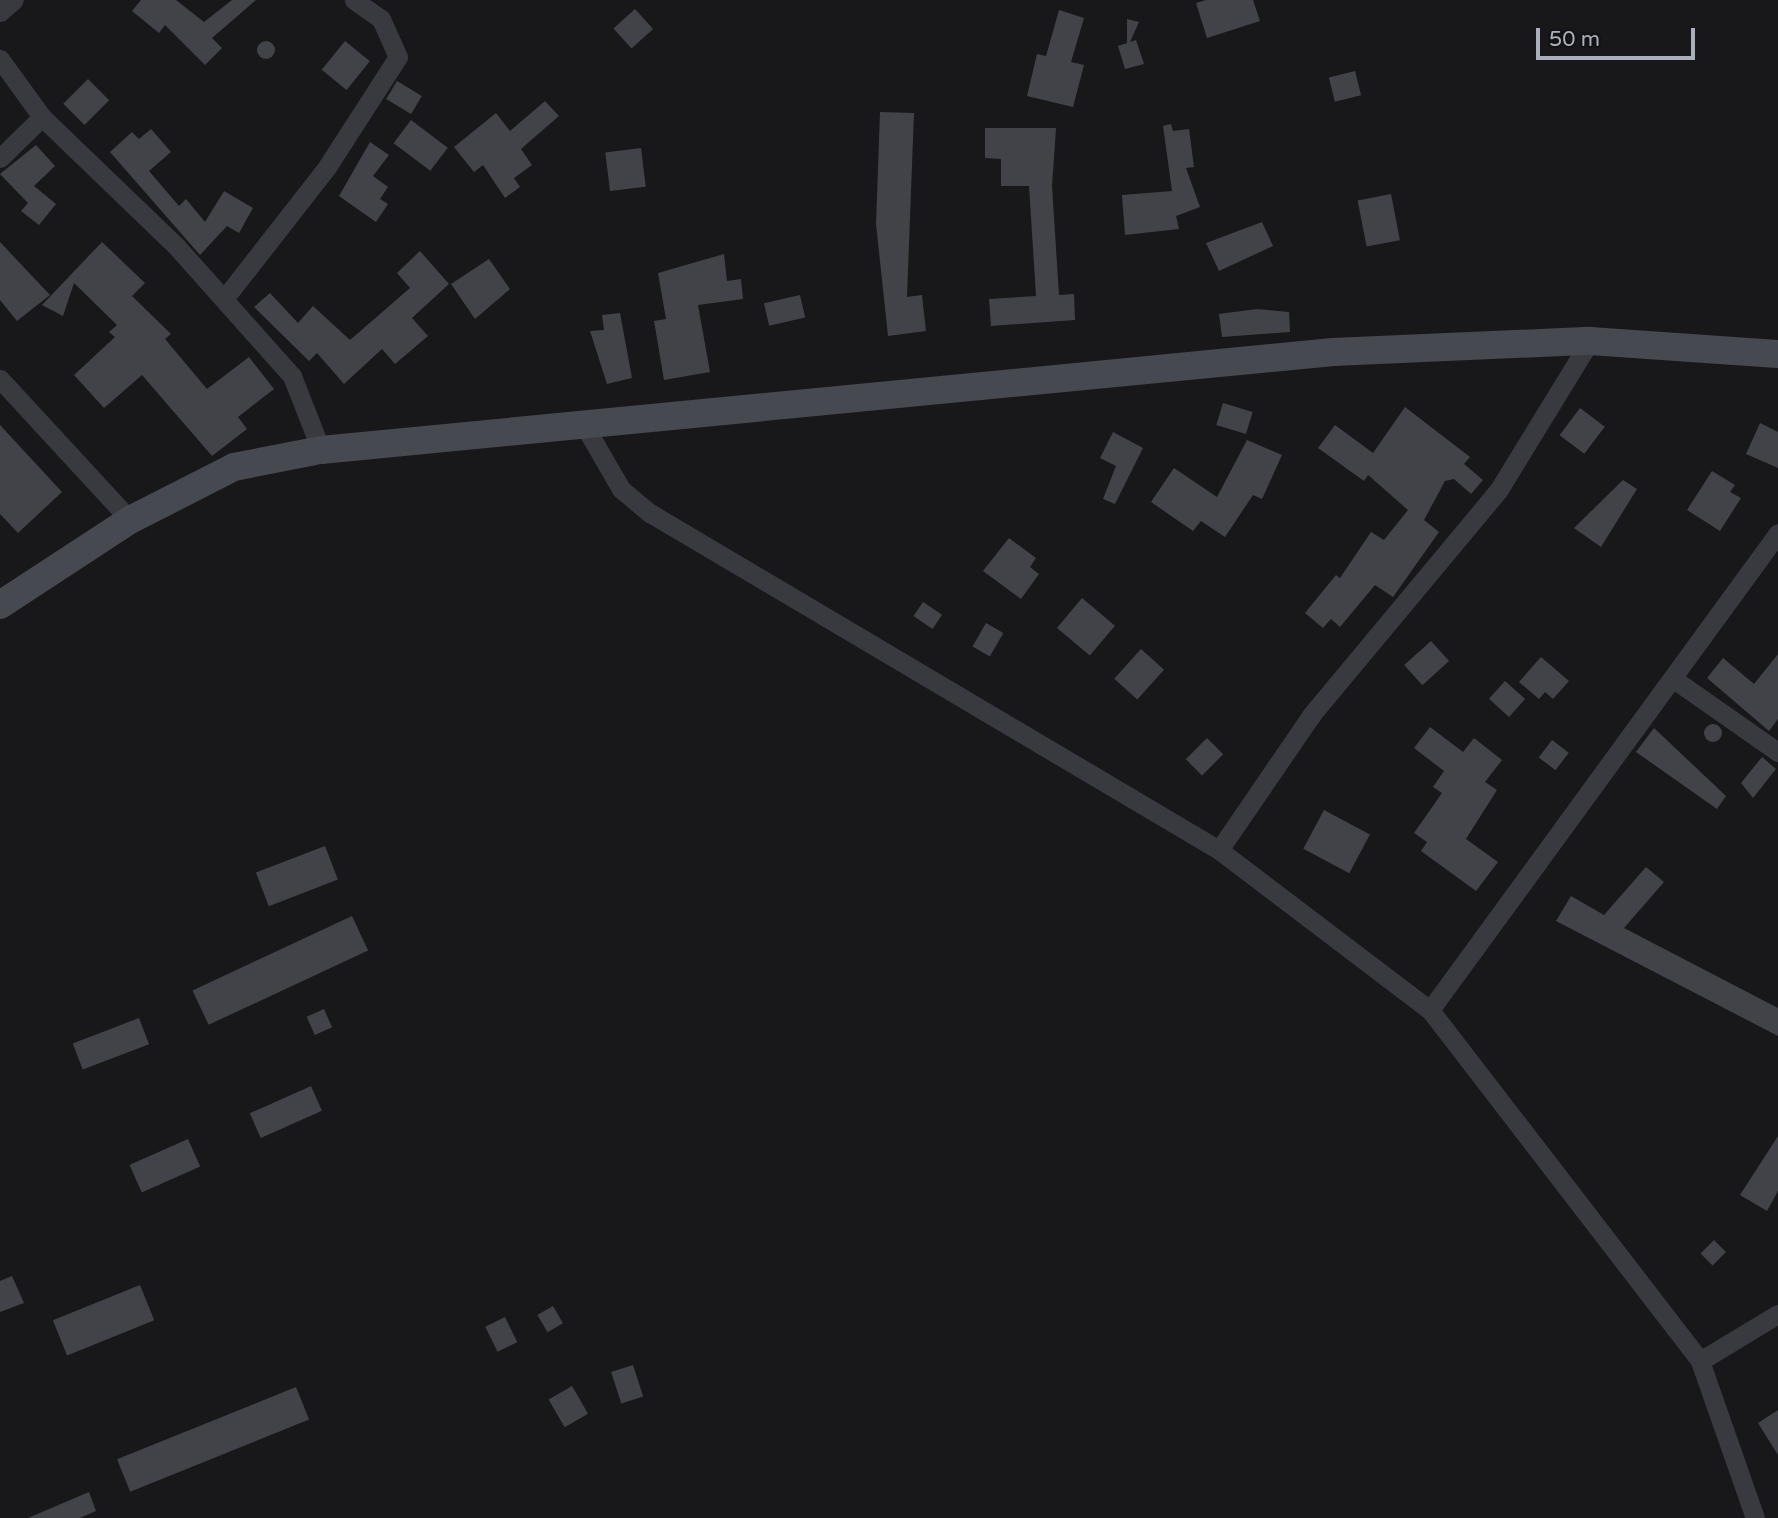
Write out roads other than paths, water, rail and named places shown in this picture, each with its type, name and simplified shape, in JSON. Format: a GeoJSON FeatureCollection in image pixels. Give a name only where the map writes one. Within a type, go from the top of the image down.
{"type":"FeatureCollection","features":[{"type":"Feature","properties":{"kind":"main road"},"geometry":{"type":"LineString","coordinates":[[0,605],[130,520],[234,467],[321,450],[1333,352],[1590,341],[1778,354]]}},
{"type":"Feature","properties":{"kind":"street"},"geometry":{"type":"LineString","coordinates":[[0,12],[14,0]]}},
{"type":"Feature","properties":{"kind":"street"},"geometry":{"type":"LineString","coordinates":[[224,299],[327,167],[398,57],[382,19],[354,0]]}},
{"type":"Feature","properties":{"kind":"street"},"geometry":{"type":"LineString","coordinates":[[0,59],[42,117],[224,299],[292,376],[321,450]]}},
{"type":"Feature","properties":{"kind":"street"},"geometry":{"type":"LineString","coordinates":[[0,158],[42,117]]}},
{"type":"Feature","properties":{"kind":"street"},"geometry":{"type":"LineString","coordinates":[[1219,850],[1312,714],[1498,491],[1590,341]]}},
{"type":"Feature","properties":{"kind":"street"},"geometry":{"type":"LineString","coordinates":[[0,379],[130,520]]}},
{"type":"Feature","properties":{"kind":"street"},"geometry":{"type":"LineString","coordinates":[[584,425],[621,489],[650,513],[1219,850],[1430,1010],[1700,1361],[1755,1518]]}},
{"type":"Feature","properties":{"kind":"street"},"geometry":{"type":"LineString","coordinates":[[1430,1010],[1675,680],[1778,533]]}},
{"type":"Feature","properties":{"kind":"street"},"geometry":{"type":"LineString","coordinates":[[1675,680],[1778,751]]}},
{"type":"Feature","properties":{"kind":"street"},"geometry":{"type":"LineString","coordinates":[[1700,1361],[1778,1314]]}}]}
